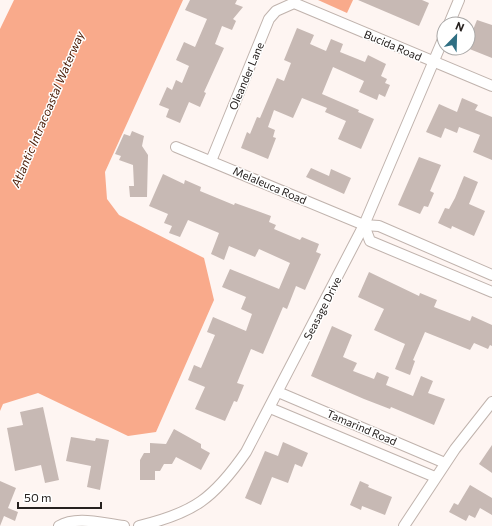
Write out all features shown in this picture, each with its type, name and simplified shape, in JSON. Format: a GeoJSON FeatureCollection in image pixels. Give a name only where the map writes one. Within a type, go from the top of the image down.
{"type":"FeatureCollection","features":[{"type":"Feature","properties":{"kind":"street"},"geometry":{"type":"LineString","coordinates":[[452,16],[459,0]]}},
{"type":"Feature","properties":{"kind":"street","name":"Bucida Road"},"geometry":{"type":"LineString","coordinates":[[294,3],[492,86]]}},
{"type":"Feature","properties":{"kind":"street","name":"Oleander Lane"},"geometry":{"type":"LineString","coordinates":[[211,161],[270,19],[276,11],[294,3]]}},
{"type":"Feature","properties":{"kind":"street","name":"Seasage Drive"},"geometry":{"type":"LineString","coordinates":[[139,526],[166,520],[189,509],[213,494],[229,476],[246,452],[364,225],[436,56]]}},
{"type":"Feature","properties":{"kind":"street","name":"Melaleuca Road"},"geometry":{"type":"LineString","coordinates":[[176,147],[364,225],[379,226],[492,275]]}},
{"type":"Feature","properties":{"kind":"street"},"geometry":{"type":"LineString","coordinates":[[364,225],[370,241],[492,292]]}},
{"type":"Feature","properties":{"kind":"street","name":"Tamarind Road"},"geometry":{"type":"LineString","coordinates":[[278,392],[445,463]]}},
{"type":"Feature","properties":{"kind":"street"},"geometry":{"type":"LineString","coordinates":[[404,526],[435,477],[492,402]]}},
{"type":"Feature","properties":{"kind":"street","name":"Tamarind Road"},"geometry":{"type":"LineString","coordinates":[[270,408],[435,477]]}},
{"type":"Feature","properties":{"kind":"street"},"geometry":{"type":"LineString","coordinates":[[59,526],[68,521],[79,520],[124,526]]}},
{"type":"Feature","properties":{"kind":"water","name":"Atlantic Intracoastal Waterway"},"geometry":{"type":"Polygon","coordinates":[[[14,0],[183,0],[105,172],[107,199],[119,215],[204,258],[214,300],[156,432],[128,436],[38,393],[3,404],[0,411],[0,29],[14,0]]]}},
{"type":"Feature","properties":{"kind":"water"},"geometry":{"type":"Polygon","coordinates":[[[318,0],[353,0],[347,13],[318,0]]]}},
{"type":"Feature","properties":{"kind":"building"},"geometry":{"type":"Polygon","coordinates":[[[190,0],[237,0],[235,4],[243,7],[233,19],[236,21],[232,30],[222,26],[215,44],[224,48],[204,92],[206,93],[200,107],[189,102],[180,123],[166,117],[169,109],[159,105],[167,87],[172,90],[176,80],[182,83],[189,66],[176,60],[184,42],[195,47],[207,19],[185,10],[190,0]]]}},
{"type":"Feature","properties":{"kind":"building"},"geometry":{"type":"Polygon","coordinates":[[[358,0],[422,0],[429,3],[419,26],[358,0]]]}},
{"type":"Feature","properties":{"kind":"building"},"geometry":{"type":"Polygon","coordinates":[[[477,20],[492,25],[492,58],[476,52],[477,20]]]}},
{"type":"Feature","properties":{"kind":"building"},"geometry":{"type":"Polygon","coordinates":[[[297,28],[314,35],[310,44],[326,51],[331,39],[343,44],[340,52],[365,62],[368,55],[386,64],[381,76],[387,79],[385,83],[390,85],[385,97],[379,94],[377,100],[359,92],[364,81],[333,67],[322,94],[359,110],[358,112],[374,119],[361,149],[338,139],[346,121],[325,112],[327,108],[302,98],[293,118],[274,110],[268,127],[275,130],[273,137],[276,138],[268,159],[241,148],[247,132],[250,134],[257,117],[260,118],[277,78],[284,81],[291,63],[284,60],[297,28]]]}},
{"type":"Feature","properties":{"kind":"building"},"geometry":{"type":"Polygon","coordinates":[[[462,98],[478,105],[475,110],[492,117],[492,160],[473,152],[480,135],[459,127],[457,133],[445,128],[441,138],[426,132],[439,104],[457,112],[462,98]]]}},
{"type":"Feature","properties":{"kind":"building"},"geometry":{"type":"Polygon","coordinates":[[[132,131],[144,136],[142,146],[148,155],[147,197],[130,197],[129,186],[134,186],[133,165],[119,160],[121,156],[115,154],[124,134],[130,136],[132,131]]]}},
{"type":"Feature","properties":{"kind":"building"},"geometry":{"type":"Polygon","coordinates":[[[419,157],[441,165],[430,191],[434,193],[428,207],[424,206],[420,214],[398,205],[419,157]]]}},
{"type":"Feature","properties":{"kind":"building"},"geometry":{"type":"Polygon","coordinates":[[[311,168],[329,176],[331,169],[351,178],[344,194],[306,177],[311,168]]]}},
{"type":"Feature","properties":{"kind":"building"},"geometry":{"type":"Polygon","coordinates":[[[163,174],[184,184],[185,180],[201,187],[200,191],[234,205],[235,203],[271,216],[269,222],[276,225],[274,229],[300,240],[302,237],[319,244],[316,252],[321,254],[305,290],[296,286],[287,309],[283,307],[263,354],[251,349],[237,383],[244,385],[237,402],[234,401],[225,421],[195,409],[205,387],[188,380],[194,365],[201,368],[215,335],[207,332],[213,317],[246,331],[252,314],[241,309],[246,297],[222,287],[230,269],[279,289],[290,263],[259,249],[255,257],[229,246],[224,260],[211,254],[219,233],[188,220],[180,237],[169,233],[172,226],[164,223],[168,214],[149,206],[163,174]]]}},
{"type":"Feature","properties":{"kind":"building"},"geometry":{"type":"Polygon","coordinates":[[[464,176],[478,182],[469,204],[485,211],[474,236],[452,226],[451,229],[438,223],[445,208],[449,209],[464,176]]]}},
{"type":"Feature","properties":{"kind":"building"},"geometry":{"type":"Polygon","coordinates":[[[369,272],[419,296],[420,293],[437,300],[434,307],[470,321],[472,316],[492,325],[492,346],[490,345],[488,349],[474,343],[470,350],[425,332],[413,360],[415,361],[410,375],[395,369],[405,344],[374,330],[384,309],[358,297],[369,272]]]}},
{"type":"Feature","properties":{"kind":"building"},"geometry":{"type":"Polygon","coordinates":[[[332,326],[352,335],[343,357],[357,363],[353,371],[374,379],[377,372],[389,377],[386,385],[413,396],[421,376],[433,381],[428,393],[445,399],[434,425],[391,407],[390,409],[364,399],[311,376],[332,326]]]}},
{"type":"Feature","properties":{"kind":"building"},"geometry":{"type":"Polygon","coordinates":[[[43,407],[59,480],[45,483],[41,465],[15,471],[7,428],[23,425],[20,412],[43,407]]]}},
{"type":"Feature","properties":{"kind":"building"},"geometry":{"type":"Polygon","coordinates":[[[174,429],[201,444],[201,448],[210,453],[201,470],[176,457],[172,464],[164,464],[160,471],[155,471],[155,480],[140,480],[140,460],[144,453],[150,453],[150,443],[166,444],[174,429]]]}},
{"type":"Feature","properties":{"kind":"building"},"geometry":{"type":"Polygon","coordinates":[[[71,437],[95,441],[96,438],[109,440],[100,490],[87,487],[91,466],[66,461],[71,437]]]}},
{"type":"Feature","properties":{"kind":"building"},"geometry":{"type":"Polygon","coordinates":[[[283,442],[308,453],[302,467],[295,464],[288,483],[272,477],[261,505],[245,498],[265,451],[278,456],[283,442]]]}},
{"type":"Feature","properties":{"kind":"building"},"geometry":{"type":"Polygon","coordinates":[[[492,445],[492,473],[479,464],[492,445]]]}},
{"type":"Feature","properties":{"kind":"building"},"geometry":{"type":"Polygon","coordinates":[[[0,481],[16,488],[8,508],[18,512],[15,521],[4,516],[0,526],[0,481]]]}},
{"type":"Feature","properties":{"kind":"building"},"geometry":{"type":"Polygon","coordinates":[[[360,481],[369,485],[368,487],[392,497],[385,515],[362,506],[361,510],[350,505],[360,481]]]}},
{"type":"Feature","properties":{"kind":"building"},"geometry":{"type":"Polygon","coordinates":[[[470,485],[492,498],[492,515],[480,508],[475,518],[469,515],[466,521],[449,512],[454,503],[458,505],[470,485]]]}}]}
